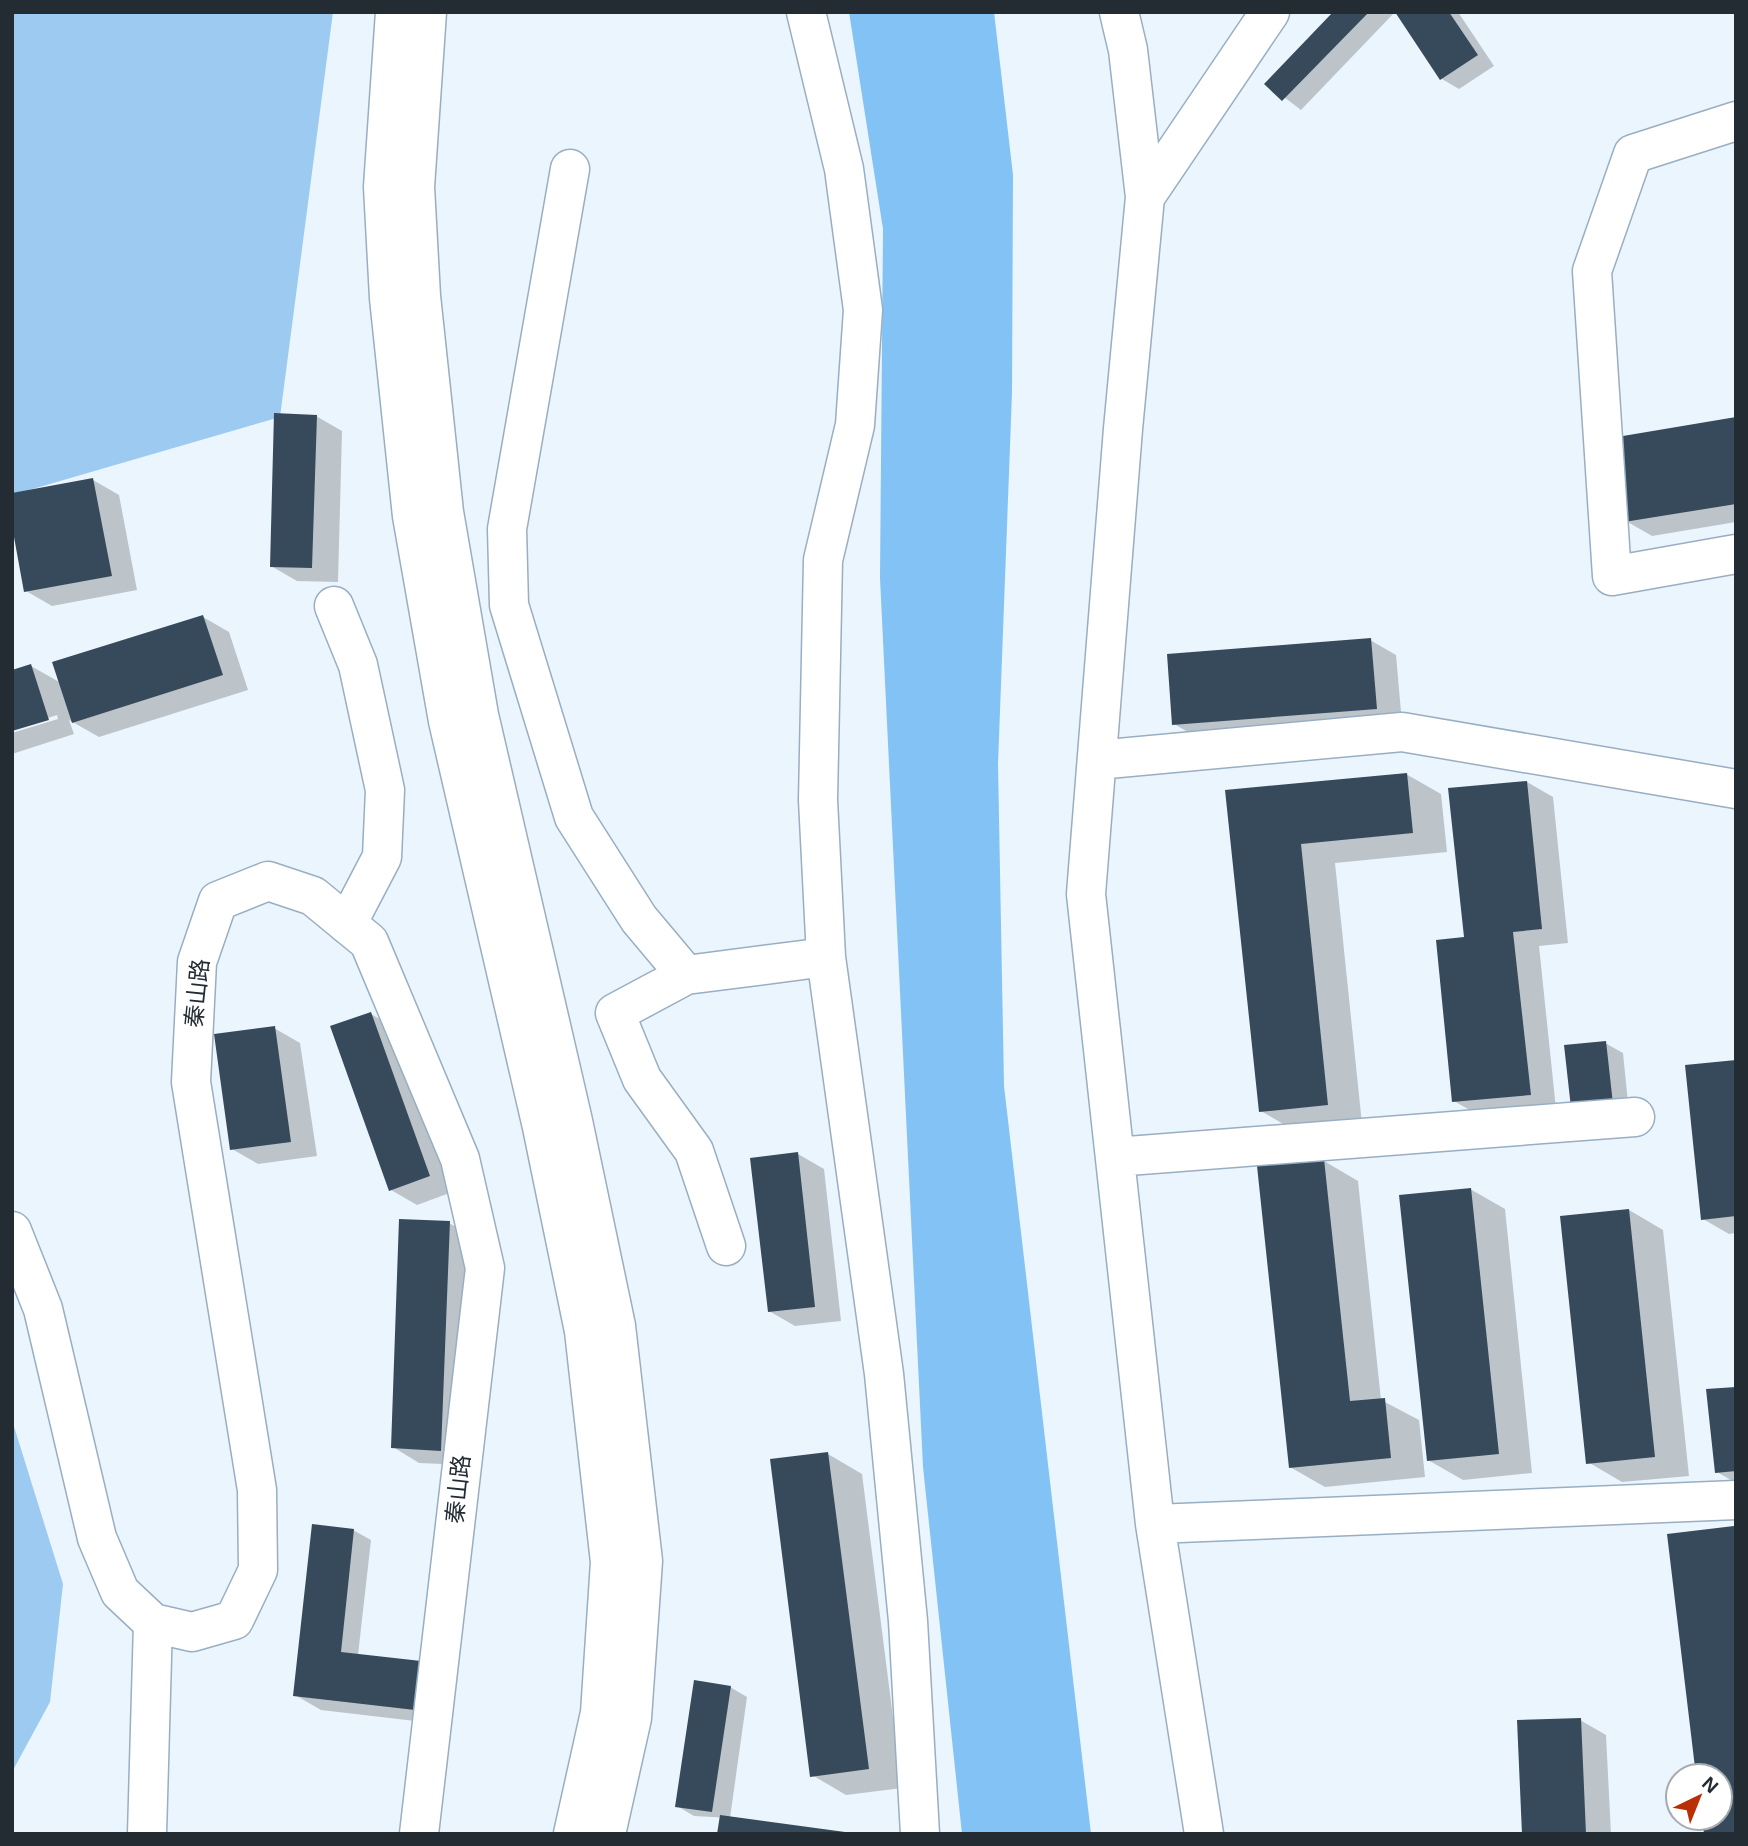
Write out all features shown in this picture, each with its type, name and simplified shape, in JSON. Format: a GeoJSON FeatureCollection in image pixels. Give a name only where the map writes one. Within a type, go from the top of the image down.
{"type":"FeatureCollection","features":[{"type":"Feature","properties":{"kind":"main road"},"geometry":{"type":"LineString","coordinates":[[395,12],[383,187],[395,366],[412,516],[448,721],[542,1127],[584,1331],[610,1562],[600,1713],[573,1834]]}},
{"type":"Feature","properties":{"kind":"main road"},"geometry":{"type":"LineString","coordinates":[[427,12],[415,187],[428,377],[444,512],[479,715],[573,1121],[616,1326],[643,1561],[632,1717],[606,1834]]}},
{"type":"Feature","properties":{"kind":"main road"},"geometry":{"type":"LineString","coordinates":[[806,12],[844,169],[863,310],[855,425],[822,560],[818,800],[826,957],[884,1374],[908,1621],[920,1834]]}},
{"type":"Feature","properties":{"kind":"main road"},"geometry":{"type":"LineString","coordinates":[[1119,12],[1128,50],[1145,197],[1086,894],[1155,1524],[1204,1834]]}},
{"type":"Feature","properties":{"kind":"main road"},"geometry":{"type":"LineString","coordinates":[[1145,197],[1270,12]]}},
{"type":"Feature","properties":{"kind":"main road"},"geometry":{"type":"LineString","coordinates":[[1736,121],[1633,154],[1591,271],[1612,576],[1736,554]]}},
{"type":"Feature","properties":{"kind":"main road"},"geometry":{"type":"LineString","coordinates":[[570,169],[507,529],[509,605],[574,817],[639,919],[686,975]]}},
{"type":"Feature","properties":{"kind":"main road"},"geometry":{"type":"LineString","coordinates":[[334,606],[358,665],[385,790],[382,856],[347,924]]}},
{"type":"Feature","properties":{"kind":"main road"},"geometry":{"type":"LineString","coordinates":[[1097,760],[1402,732],[1736,789]]}},
{"type":"Feature","properties":{"kind":"main road","name":"秦山路"},"geometry":{"type":"LineString","coordinates":[[153,1623],[192,1632],[233,1620],[258,1570],[257,1490],[191,1082],[197,962],[218,901],[268,881],[313,896],[369,942],[460,1159],[485,1269],[419,1834]]}},
{"type":"Feature","properties":{"kind":"main road"},"geometry":{"type":"LineString","coordinates":[[726,1246],[694,1151],[642,1079],[615,1013],[686,975],[826,957]]}},
{"type":"Feature","properties":{"kind":"main road"},"geometry":{"type":"LineString","coordinates":[[1115,1157],[1635,1117]]}},
{"type":"Feature","properties":{"kind":"main road"},"geometry":{"type":"LineString","coordinates":[[12,1231],[43,1309],[97,1538],[120,1592],[153,1623],[147,1834]]}},
{"type":"Feature","properties":{"kind":"main road"},"geometry":{"type":"LineString","coordinates":[[1155,1524],[1736,1500]]}},
{"type":"Feature","properties":{"kind":"shaded area"},"geometry":{"type":"Polygon","coordinates":[[[12,12],[333,12],[280,417],[12,495],[12,12]]]}},
{"type":"Feature","properties":{"kind":"shaded area"},"geometry":{"type":"Polygon","coordinates":[[[849,12],[994,12],[1013,175],[1012,393],[998,764],[1004,1086],[1091,1834],[962,1834],[923,1467],[880,578],[883,229],[849,12]]]}},
{"type":"Feature","properties":{"kind":"shaded area"},"geometry":{"type":"Polygon","coordinates":[[[12,1420],[63,1584],[50,1702],[12,1772],[12,1420]]]}},
{"type":"Feature","properties":{"kind":"building"},"geometry":{"type":"Polygon","coordinates":[[[1333,12],[1369,12],[1282,101],[1264,84],[1333,12]]]}},
{"type":"Feature","properties":{"kind":"building"},"geometry":{"type":"Polygon","coordinates":[[[1395,12],[1449,12],[1478,55],[1440,80],[1395,12]]]}},
{"type":"Feature","properties":{"kind":"building"},"geometry":{"type":"Polygon","coordinates":[[[274,413],[317,415],[312,568],[270,567],[274,413]]]}},
{"type":"Feature","properties":{"kind":"building"},"geometry":{"type":"Polygon","coordinates":[[[1736,417],[1736,504],[1624,522],[1611,438],[1736,417]]]}},
{"type":"Feature","properties":{"kind":"building"},"geometry":{"type":"Polygon","coordinates":[[[93,478],[112,576],[24,592],[12,526],[12,493],[93,478]]]}},
{"type":"Feature","properties":{"kind":"building"},"geometry":{"type":"Polygon","coordinates":[[[203,615],[223,675],[72,723],[52,662],[203,615]]]}},
{"type":"Feature","properties":{"kind":"building"},"geometry":{"type":"Polygon","coordinates":[[[1371,638],[1377,709],[1172,725],[1167,654],[1371,638]]]}},
{"type":"Feature","properties":{"kind":"building"},"geometry":{"type":"Polygon","coordinates":[[[31,664],[49,720],[12,731],[12,670],[31,664]]]}},
{"type":"Feature","properties":{"kind":"building"},"geometry":{"type":"Polygon","coordinates":[[[1407,773],[1413,833],[1301,844],[1328,1105],[1259,1112],[1225,790],[1407,773]]]}},
{"type":"Feature","properties":{"kind":"building"},"geometry":{"type":"Polygon","coordinates":[[[1527,781],[1542,929],[1513,932],[1531,1095],[1452,1102],[1436,940],[1464,937],[1448,788],[1527,781]]]}},
{"type":"Feature","properties":{"kind":"building"},"geometry":{"type":"Polygon","coordinates":[[[371,1012],[430,1176],[389,1191],[330,1026],[371,1012]]]}},
{"type":"Feature","properties":{"kind":"building"},"geometry":{"type":"Polygon","coordinates":[[[275,1026],[291,1142],[230,1150],[214,1034],[275,1026]]]}},
{"type":"Feature","properties":{"kind":"building"},"geometry":{"type":"Polygon","coordinates":[[[1606,1041],[1613,1104],[1571,1108],[1564,1045],[1606,1041]]]}},
{"type":"Feature","properties":{"kind":"building"},"geometry":{"type":"Polygon","coordinates":[[[1736,1060],[1736,1216],[1701,1220],[1685,1065],[1736,1060]]]}},
{"type":"Feature","properties":{"kind":"building"},"geometry":{"type":"Polygon","coordinates":[[[798,1152],[815,1307],[768,1312],[750,1158],[798,1152]]]}},
{"type":"Feature","properties":{"kind":"building"},"geometry":{"type":"Polygon","coordinates":[[[1324,1159],[1350,1401],[1385,1398],[1391,1458],[1289,1468],[1257,1166],[1324,1159]]]}},
{"type":"Feature","properties":{"kind":"building"},"geometry":{"type":"Polygon","coordinates":[[[1471,1188],[1499,1454],[1427,1461],[1399,1195],[1471,1188]]]}},
{"type":"Feature","properties":{"kind":"building"},"geometry":{"type":"Polygon","coordinates":[[[1629,1209],[1655,1457],[1586,1464],[1560,1216],[1629,1209]]]}},
{"type":"Feature","properties":{"kind":"building"},"geometry":{"type":"Polygon","coordinates":[[[399,1219],[450,1221],[441,1451],[391,1448],[399,1219]]]}},
{"type":"Feature","properties":{"kind":"building"},"geometry":{"type":"Polygon","coordinates":[[[1736,1387],[1736,1471],[1715,1473],[1706,1389],[1736,1387]]]}},
{"type":"Feature","properties":{"kind":"building"},"geometry":{"type":"Polygon","coordinates":[[[828,1452],[869,1769],[810,1777],[770,1459],[828,1452]]]}},
{"type":"Feature","properties":{"kind":"building"},"geometry":{"type":"Polygon","coordinates":[[[312,1524],[354,1529],[341,1652],[421,1661],[415,1710],[293,1696],[312,1524]]]}},
{"type":"Feature","properties":{"kind":"building"},"geometry":{"type":"Polygon","coordinates":[[[1734,1526],[1736,1834],[1704,1834],[1734,1832],[1734,1762],[1694,1762],[1667,1534],[1734,1526]]]}},
{"type":"Feature","properties":{"kind":"building"},"geometry":{"type":"Polygon","coordinates":[[[694,1680],[731,1686],[712,1812],[675,1807],[694,1680]]]}},
{"type":"Feature","properties":{"kind":"building"},"geometry":{"type":"Polygon","coordinates":[[[1581,1718],[1586,1834],[1522,1834],[1517,1720],[1581,1718]]]}},
{"type":"Feature","properties":{"kind":"building"},"geometry":{"type":"Polygon","coordinates":[[[720,1815],[845,1832],[845,1834],[717,1834],[720,1815]]]}}]}
